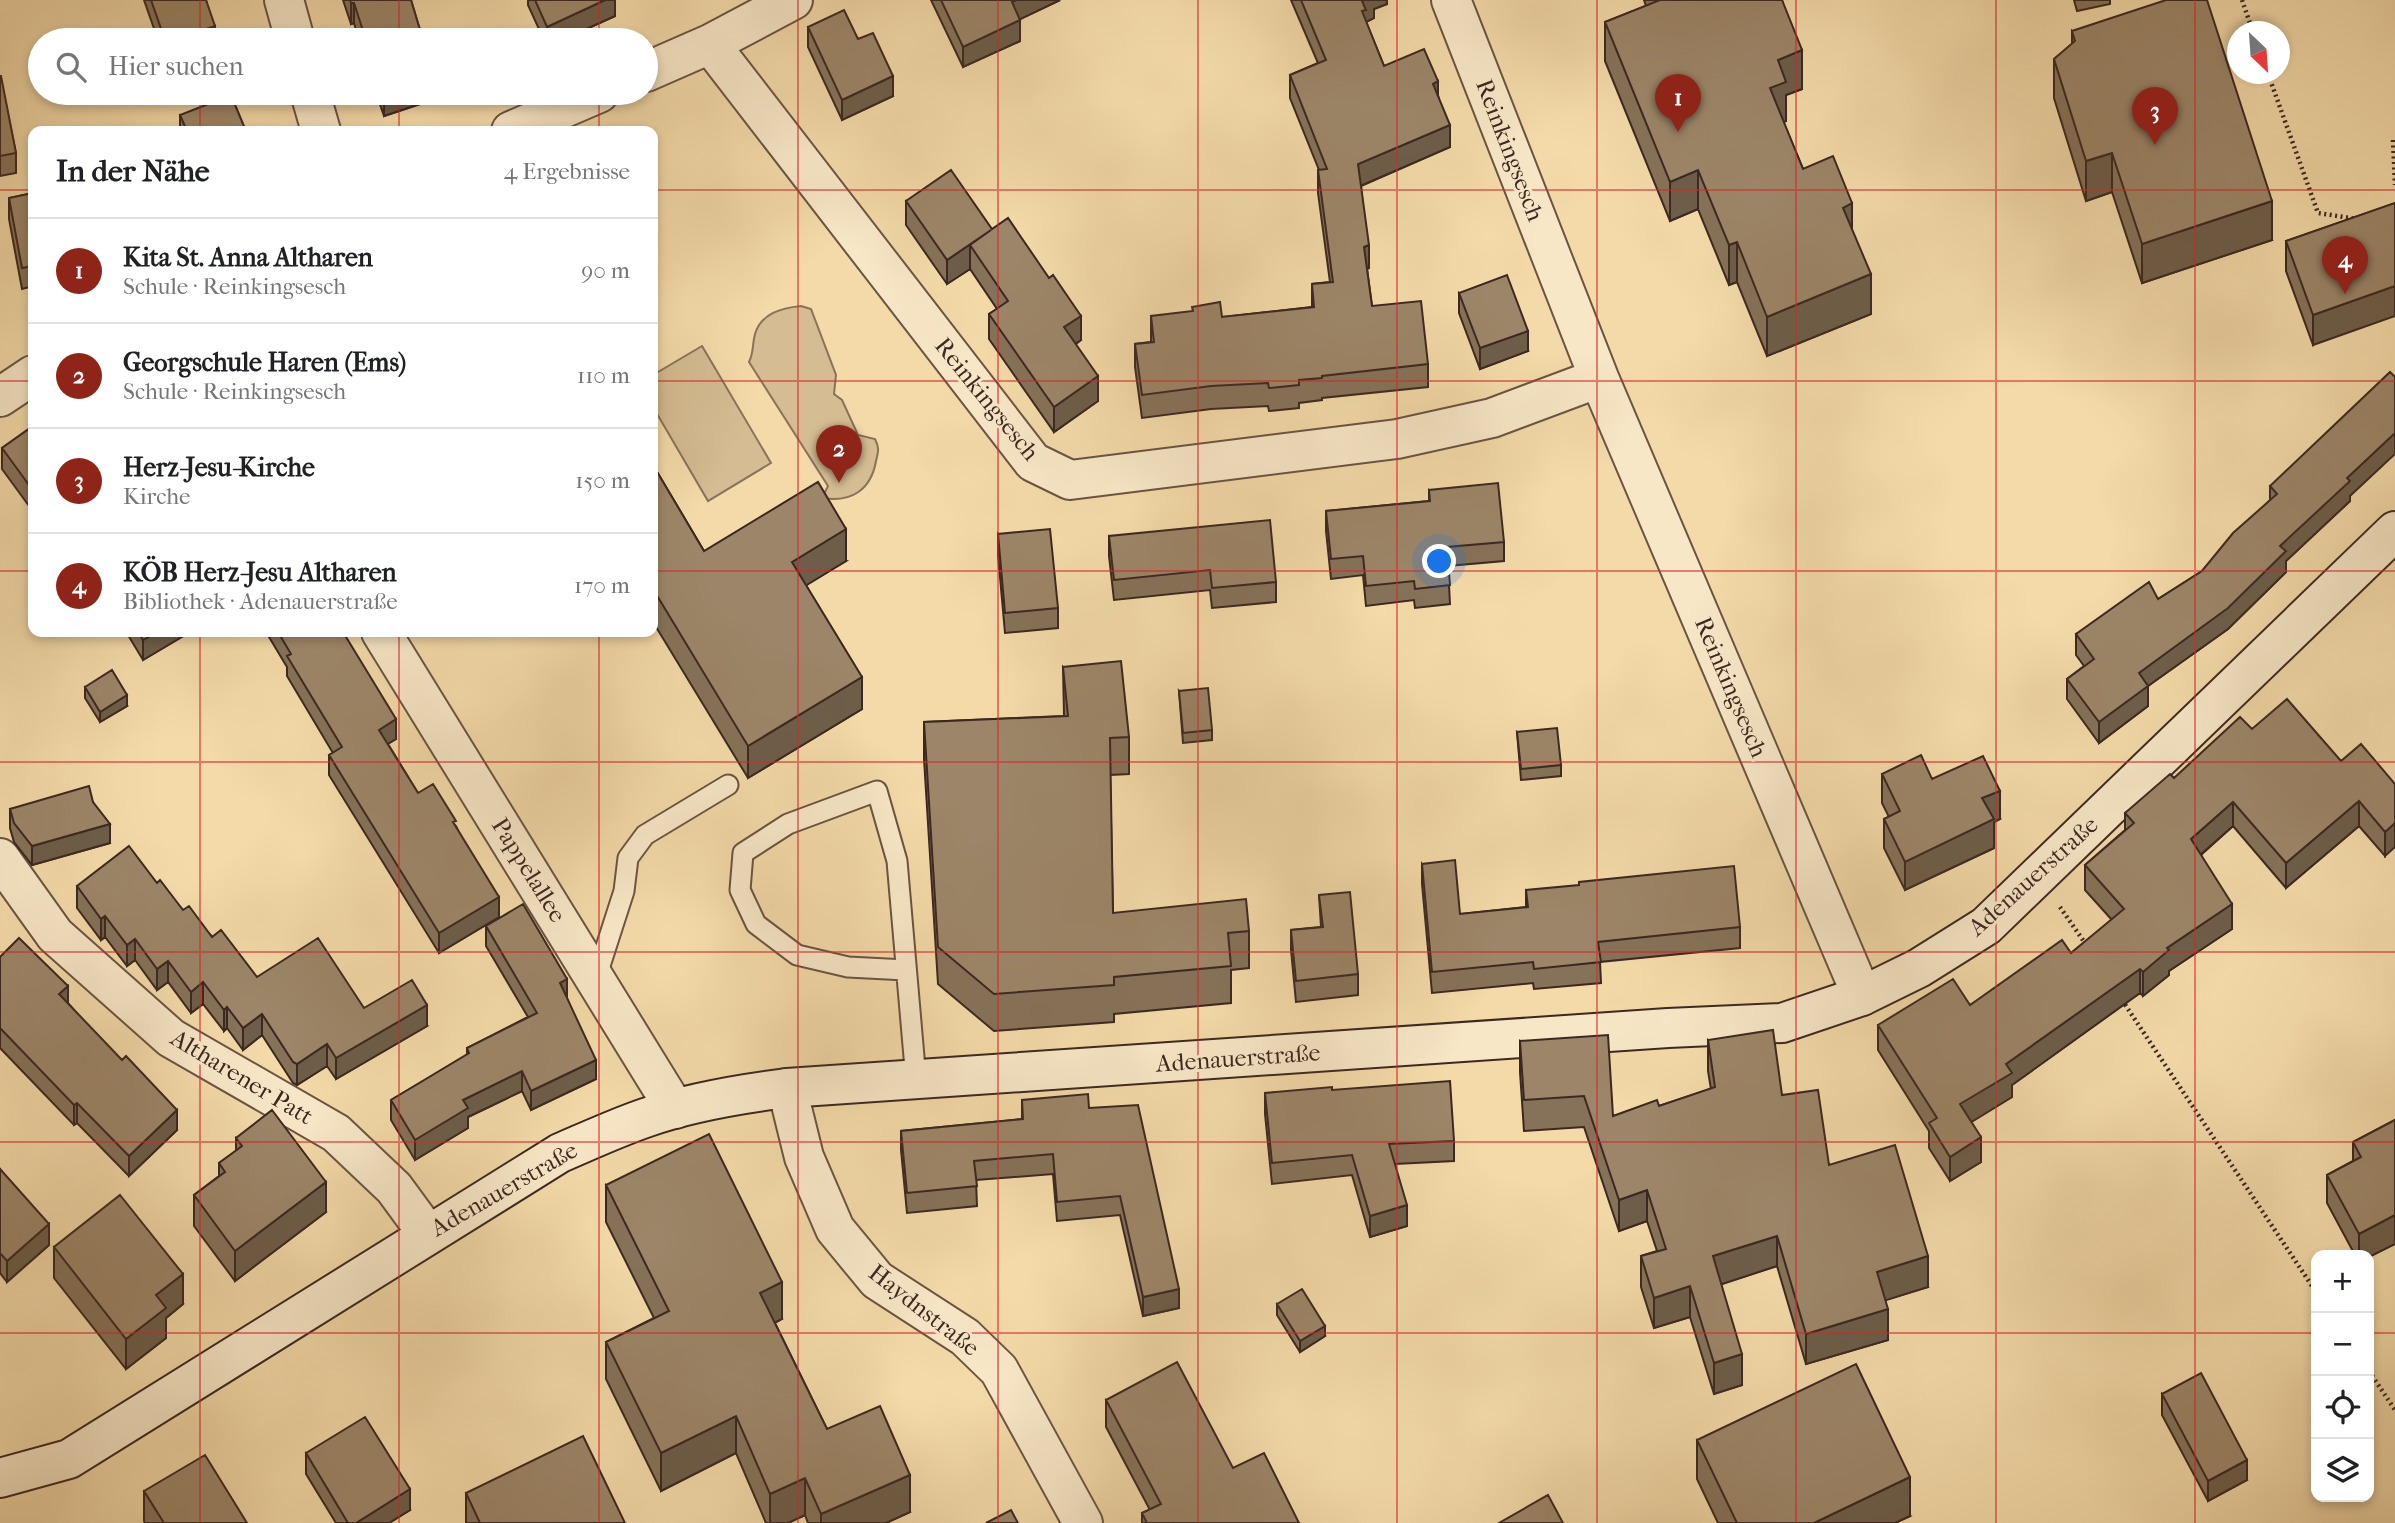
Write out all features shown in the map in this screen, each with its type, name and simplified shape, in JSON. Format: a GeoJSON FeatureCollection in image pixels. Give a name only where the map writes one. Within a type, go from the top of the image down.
{"type":"FeatureCollection","features":[{"type":"Feature","properties":{"kind":"street"},"geometry":{"type":"LineString","coordinates":[[284,0],[292,28]]}},
{"type":"Feature","properties":{"kind":"street"},"geometry":{"type":"LineString","coordinates":[[658,67],[710,44],[793,0]]}},
{"type":"Feature","properties":{"kind":"street","name":"Reinkingsesch"},"geometry":{"type":"LineString","coordinates":[[1451,0],[1600,378],[1862,996]]}},
{"type":"Feature","properties":{"kind":"street","name":"Reinkingsesch"},"geometry":{"type":"LineString","coordinates":[[710,44],[1033,463],[1070,480],[1397,439],[1492,418],[1600,378]]}},
{"type":"Feature","properties":{"kind":"street"},"geometry":{"type":"LineString","coordinates":[[313,105],[320,126]]}},
{"type":"Feature","properties":{"kind":"street"},"geometry":{"type":"LineString","coordinates":[[523,126],[571,105]]}},
{"type":"Feature","properties":{"kind":"street"},"geometry":{"type":"LineString","coordinates":[[0,397],[28,378]]}},
{"type":"Feature","properties":{"kind":"street","name":"Adenauerstraße"},"geometry":{"type":"LineString","coordinates":[[0,1478],[69,1459],[427,1233],[560,1153],[645,1118],[675,1109],[787,1088],[1654,1029],[1782,1023],[1862,996],[1919,968],[1986,926],[2395,531]]}},
{"type":"Feature","properties":{"kind":"street","name":"Pappelallee"},"geometry":{"type":"LineString","coordinates":[[384,637],[675,1109]]}},
{"type":"Feature","properties":{"kind":"street","name":"Altharener Patt"},"geometry":{"type":"LineString","coordinates":[[0,858],[55,935],[171,1038],[336,1133],[394,1188],[427,1233]]}},
{"type":"Feature","properties":{"kind":"street","name":"Haydnstraße"},"geometry":{"type":"LineString","coordinates":[[787,1088],[804,1157],[835,1229],[877,1280],[965,1337],[999,1370],[1083,1523]]}},
{"type":"Feature","properties":{"kind":"lane"},"geometry":{"type":"LineString","coordinates":[[596,978],[624,891],[628,858],[645,835],[728,785]]}},
{"type":"Feature","properties":{"kind":"lane"},"geometry":{"type":"LineString","coordinates":[[906,970],[848,967],[797,955],[756,924],[740,890],[743,853],[788,824],[877,791],[897,861],[916,1080]]}},
{"type":"Feature","properties":{"kind":"path"},"geometry":{"type":"LineString","coordinates":[[2242,0],[2249,21]]}},
{"type":"Feature","properties":{"kind":"path"},"geometry":{"type":"LineString","coordinates":[[2272,84],[2318,214],[2369,221]]}},
{"type":"Feature","properties":{"kind":"path"},"geometry":{"type":"LineString","coordinates":[[2393,140],[2395,185]]}},
{"type":"Feature","properties":{"kind":"path"},"geometry":{"type":"LineString","coordinates":[[2039,874],[2093,956]]}},
{"type":"Feature","properties":{"kind":"path"},"geometry":{"type":"LineString","coordinates":[[2116,990],[2311,1284]]}},
{"type":"Feature","properties":{"kind":"path"},"geometry":{"type":"LineString","coordinates":[[2372,1376],[2395,1410]]}},
{"type":"Feature","properties":{"kind":"shaded area"},"geometry":{"type":"Polygon","coordinates":[[[801,306],[811,309],[836,375],[834,394],[842,400],[858,435],[875,439],[878,445],[870,480],[851,496],[822,498],[828,486],[749,362],[755,334],[762,321],[780,310],[801,306]]]}},
{"type":"Feature","properties":{"kind":"shaded area"},"geometry":{"type":"Polygon","coordinates":[[[702,346],[771,463],[708,501],[658,416],[658,372],[702,346]]]}},
{"type":"Feature","properties":{"kind":"building"},"geometry":{"type":"Polygon","coordinates":[[[151,0],[206,0],[215,26],[209,28],[161,28],[151,0]]]}},
{"type":"Feature","properties":{"kind":"building"},"geometry":{"type":"Polygon","coordinates":[[[350,0],[411,0],[419,28],[362,28],[354,3],[350,0]]]}},
{"type":"Feature","properties":{"kind":"building"},"geometry":{"type":"Polygon","coordinates":[[[535,0],[605,0],[547,27],[535,0]]]}},
{"type":"Feature","properties":{"kind":"building"},"geometry":{"type":"Polygon","coordinates":[[[941,0],[1016,0],[1012,2],[1020,20],[963,47],[941,0]]]}},
{"type":"Feature","properties":{"kind":"building"},"geometry":{"type":"Polygon","coordinates":[[[1301,0],[1364,0],[1362,1],[1366,10],[1362,11],[1384,66],[1424,49],[1438,81],[1433,84],[1450,125],[1358,164],[1369,245],[1364,247],[1372,306],[1421,301],[1428,364],[1322,376],[1299,380],[1299,385],[1269,388],[1268,383],[1211,386],[1142,395],[1135,344],[1154,342],[1151,316],[1193,311],[1192,307],[1220,302],[1222,317],[1314,307],[1312,284],[1333,282],[1318,170],[1327,169],[1290,75],[1326,60],[1301,0]]]}},
{"type":"Feature","properties":{"kind":"building"},"geometry":{"type":"Polygon","coordinates":[[[1660,0],[1782,0],[1802,50],[1778,60],[1786,82],[1770,88],[1803,169],[1833,156],[1852,203],[1843,208],[1871,274],[1767,317],[1737,242],[1729,245],[1698,170],[1670,182],[1605,22],[1660,0]]]}},
{"type":"Feature","properties":{"kind":"building"},"geometry":{"type":"Polygon","coordinates":[[[2166,0],[2207,0],[2227,62],[2227,84],[2234,84],[2272,201],[2142,244],[2112,153],[2086,161],[2054,59],[2075,41],[2072,31],[2166,0]]]}},
{"type":"Feature","properties":{"kind":"building"},"geometry":{"type":"Polygon","coordinates":[[[844,10],[858,39],[873,33],[893,76],[842,100],[808,27],[844,10]]]}},
{"type":"Feature","properties":{"kind":"building"},"geometry":{"type":"Polygon","coordinates":[[[0,76],[16,153],[0,156],[0,76]]]}},
{"type":"Feature","properties":{"kind":"building"},"geometry":{"type":"Polygon","coordinates":[[[206,105],[235,105],[244,126],[185,126],[180,115],[206,105]]]}},
{"type":"Feature","properties":{"kind":"building"},"geometry":{"type":"Polygon","coordinates":[[[951,170],[992,229],[1008,218],[1049,278],[1053,275],[1081,316],[1064,327],[1098,376],[1054,407],[989,314],[1008,301],[970,245],[991,230],[947,260],[906,201],[951,170]]]}},
{"type":"Feature","properties":{"kind":"building"},"geometry":{"type":"Polygon","coordinates":[[[28,194],[28,267],[22,268],[9,198],[28,194]]]}},
{"type":"Feature","properties":{"kind":"building"},"geometry":{"type":"Polygon","coordinates":[[[2395,203],[2395,286],[2313,315],[2286,241],[2395,203]]]}},
{"type":"Feature","properties":{"kind":"building"},"geometry":{"type":"Polygon","coordinates":[[[1507,275],[1528,331],[1480,348],[1459,293],[1507,275]]]}},
{"type":"Feature","properties":{"kind":"building"},"geometry":{"type":"Polygon","coordinates":[[[2390,372],[2395,377],[2395,433],[2347,478],[2350,481],[2280,546],[2286,551],[2228,608],[2139,673],[2148,686],[2099,722],[2067,679],[2094,659],[2076,634],[2149,582],[2158,599],[2202,571],[2233,533],[2277,494],[2270,486],[2390,372]]]}},
{"type":"Feature","properties":{"kind":"building"},"geometry":{"type":"Polygon","coordinates":[[[28,430],[28,484],[2,448],[28,430]]]}},
{"type":"Feature","properties":{"kind":"building"},"geometry":{"type":"Polygon","coordinates":[[[658,473],[704,551],[818,482],[846,529],[792,562],[862,677],[748,746],[658,597],[658,473]]]}},
{"type":"Feature","properties":{"kind":"building"},"geometry":{"type":"Polygon","coordinates":[[[1498,483],[1504,542],[1447,547],[1450,585],[1415,589],[1414,581],[1366,586],[1363,556],[1331,559],[1326,511],[1430,501],[1429,490],[1498,483]]]}},
{"type":"Feature","properties":{"kind":"building"},"geometry":{"type":"Polygon","coordinates":[[[1270,520],[1276,582],[1212,588],[1210,570],[1114,580],[1109,536],[1270,520]]]}},
{"type":"Feature","properties":{"kind":"building"},"geometry":{"type":"Polygon","coordinates":[[[1050,529],[1058,608],[1005,613],[998,534],[1050,529]]]}},
{"type":"Feature","properties":{"kind":"building"},"geometry":{"type":"Polygon","coordinates":[[[281,637],[346,637],[396,719],[379,730],[418,793],[433,784],[499,897],[439,933],[329,755],[342,747],[287,656],[291,654],[281,637]]]}},
{"type":"Feature","properties":{"kind":"building"},"geometry":{"type":"Polygon","coordinates":[[[1121,661],[1129,737],[1110,738],[1113,913],[1246,899],[1249,931],[1228,933],[1231,966],[1114,977],[1114,985],[994,994],[938,947],[924,722],[1068,716],[1063,667],[1121,661]]]}},
{"type":"Feature","properties":{"kind":"building"},"geometry":{"type":"Polygon","coordinates":[[[112,670],[127,695],[100,712],[85,687],[112,670]]]}},
{"type":"Feature","properties":{"kind":"building"},"geometry":{"type":"Polygon","coordinates":[[[1208,688],[1212,730],[1183,733],[1179,691],[1208,688]]]}},
{"type":"Feature","properties":{"kind":"building"},"geometry":{"type":"Polygon","coordinates":[[[2287,699],[2341,761],[2361,744],[2395,784],[2395,823],[2385,832],[2359,801],[2286,863],[2233,802],[2191,839],[2232,904],[2167,948],[2169,950],[2143,972],[2140,969],[2006,1064],[2012,1073],[1960,1104],[1981,1137],[1950,1157],[1929,1123],[1937,1118],[1878,1025],[1953,979],[1970,1005],[2062,940],[2071,953],[2124,909],[2085,865],[2134,823],[2125,813],[2170,774],[2174,778],[2240,717],[2252,729],[2287,699]]]}},
{"type":"Feature","properties":{"kind":"building"},"geometry":{"type":"Polygon","coordinates":[[[1557,728],[1561,765],[1521,769],[1517,732],[1557,728]]]}},
{"type":"Feature","properties":{"kind":"building"},"geometry":{"type":"Polygon","coordinates":[[[1921,755],[1932,779],[1983,756],[2000,791],[1982,798],[1994,819],[1905,862],[1884,819],[1900,811],[1882,774],[1921,755]]]}},
{"type":"Feature","properties":{"kind":"building"},"geometry":{"type":"Polygon","coordinates":[[[89,786],[93,802],[110,824],[32,846],[14,823],[10,809],[89,786]]]}},
{"type":"Feature","properties":{"kind":"building"},"geometry":{"type":"Polygon","coordinates":[[[129,846],[157,883],[160,880],[183,910],[189,906],[212,937],[221,930],[257,977],[318,938],[364,1008],[412,980],[427,1005],[336,1058],[327,1044],[297,1064],[293,1062],[262,1014],[243,1028],[227,1007],[224,1010],[203,982],[191,992],[168,961],[157,969],[135,939],[127,945],[105,916],[101,919],[77,886],[129,846]]]}},
{"type":"Feature","properties":{"kind":"building"},"geometry":{"type":"Polygon","coordinates":[[[1455,860],[1460,914],[1528,907],[1526,890],[1734,866],[1740,927],[1598,942],[1601,962],[1534,969],[1533,962],[1432,972],[1422,864],[1455,860]]]}},
{"type":"Feature","properties":{"kind":"building"},"geometry":{"type":"Polygon","coordinates":[[[1350,892],[1358,974],[1296,981],[1291,930],[1323,927],[1319,895],[1350,892]]]}},
{"type":"Feature","properties":{"kind":"building"},"geometry":{"type":"Polygon","coordinates":[[[523,904],[567,979],[560,983],[596,1060],[531,1091],[522,1071],[463,1100],[468,1108],[415,1140],[391,1100],[469,1053],[467,1048],[537,1013],[486,926],[523,904]]]}},
{"type":"Feature","properties":{"kind":"building"},"geometry":{"type":"Polygon","coordinates":[[[19,938],[68,986],[59,994],[122,1060],[126,1056],[177,1110],[129,1156],[77,1103],[74,1105],[0,1028],[0,957],[19,938]]]}},
{"type":"Feature","properties":{"kind":"building"},"geometry":{"type":"Polygon","coordinates":[[[1773,1030],[1782,1095],[1818,1090],[1829,1165],[1895,1145],[1928,1256],[1877,1272],[1888,1309],[1806,1334],[1777,1236],[1713,1256],[1742,1354],[1714,1363],[1690,1286],[1654,1298],[1641,1256],[1666,1249],[1647,1190],[1619,1200],[1584,1096],[1524,1100],[1520,1041],[1608,1035],[1613,1116],[1657,1100],[1659,1106],[1715,1087],[1708,1040],[1773,1030]]]}},
{"type":"Feature","properties":{"kind":"building"},"geometry":{"type":"Polygon","coordinates":[[[1450,1081],[1454,1141],[1389,1144],[1407,1205],[1370,1216],[1352,1155],[1272,1163],[1265,1093],[1450,1081]]]}},
{"type":"Feature","properties":{"kind":"building"},"geometry":{"type":"Polygon","coordinates":[[[1088,1094],[1089,1108],[1138,1105],[1179,1289],[1143,1297],[1120,1196],[1057,1202],[1053,1154],[974,1161],[977,1186],[907,1193],[901,1131],[1023,1119],[1022,1100],[1088,1094]]]}},
{"type":"Feature","properties":{"kind":"building"},"geometry":{"type":"Polygon","coordinates":[[[272,1110],[326,1182],[235,1251],[194,1195],[225,1172],[219,1163],[242,1146],[236,1138],[272,1110]]]}},
{"type":"Feature","properties":{"kind":"building"},"geometry":{"type":"Polygon","coordinates":[[[2395,1120],[2395,1215],[2359,1234],[2327,1175],[2361,1157],[2353,1142],[2395,1120]]]}},
{"type":"Feature","properties":{"kind":"building"},"geometry":{"type":"Polygon","coordinates":[[[709,1134],[782,1282],[760,1293],[827,1429],[880,1406],[910,1475],[821,1514],[805,1478],[770,1494],[736,1416],[661,1453],[606,1342],[669,1311],[606,1185],[709,1134]]]}},
{"type":"Feature","properties":{"kind":"building"},"geometry":{"type":"Polygon","coordinates":[[[0,1169],[49,1224],[7,1261],[0,1253],[0,1169]]]}},
{"type":"Feature","properties":{"kind":"building"},"geometry":{"type":"Polygon","coordinates":[[[120,1195],[183,1274],[156,1295],[166,1308],[126,1339],[54,1247],[120,1195]]]}},
{"type":"Feature","properties":{"kind":"building"},"geometry":{"type":"Polygon","coordinates":[[[1302,1289],[1325,1326],[1300,1341],[1277,1304],[1302,1289]]]}},
{"type":"Feature","properties":{"kind":"building"},"geometry":{"type":"Polygon","coordinates":[[[1177,1362],[1233,1468],[1264,1453],[1299,1523],[1147,1523],[1142,1513],[1161,1504],[1106,1400],[1177,1362]]]}},
{"type":"Feature","properties":{"kind":"building"},"geometry":{"type":"Polygon","coordinates":[[[1856,1364],[1910,1477],[1814,1523],[1737,1523],[1697,1440],[1856,1364]]]}},
{"type":"Feature","properties":{"kind":"building"},"geometry":{"type":"Polygon","coordinates":[[[2201,1373],[2247,1460],[2208,1481],[2162,1394],[2201,1373]]]}},
{"type":"Feature","properties":{"kind":"building"},"geometry":{"type":"Polygon","coordinates":[[[365,1417],[410,1489],[356,1523],[348,1523],[306,1453],[365,1417]]]}},
{"type":"Feature","properties":{"kind":"building"},"geometry":{"type":"Polygon","coordinates":[[[583,1436],[625,1523],[480,1523],[466,1493],[583,1436]]]}},
{"type":"Feature","properties":{"kind":"building"},"geometry":{"type":"Polygon","coordinates":[[[205,1455],[247,1523],[164,1523],[144,1491],[205,1455]]]}},
{"type":"Feature","properties":{"kind":"building"},"geometry":{"type":"Polygon","coordinates":[[[1548,1495],[1563,1523],[1499,1523],[1548,1495]]]}},
{"type":"Feature","properties":{"kind":"building"},"geometry":{"type":"Polygon","coordinates":[[[1011,1510],[1018,1523],[986,1523],[1011,1510]]]}},
{"type":"Feature","properties":{"kind":"place","name":"Kita St. Anna Altharen"},"geometry":{"type":"Point","coordinates":[1678,132]}},
{"type":"Feature","properties":{"kind":"place","name":"Herz-Jesu-Kirche"},"geometry":{"type":"Point","coordinates":[2155,145]}},
{"type":"Feature","properties":{"kind":"place","name":"KÖB Herz-Jesu Altharen"},"geometry":{"type":"Point","coordinates":[2345,294]}},
{"type":"Feature","properties":{"kind":"place","name":"Georgschule Haren (Ems)"},"geometry":{"type":"Point","coordinates":[839,483]}}]}
